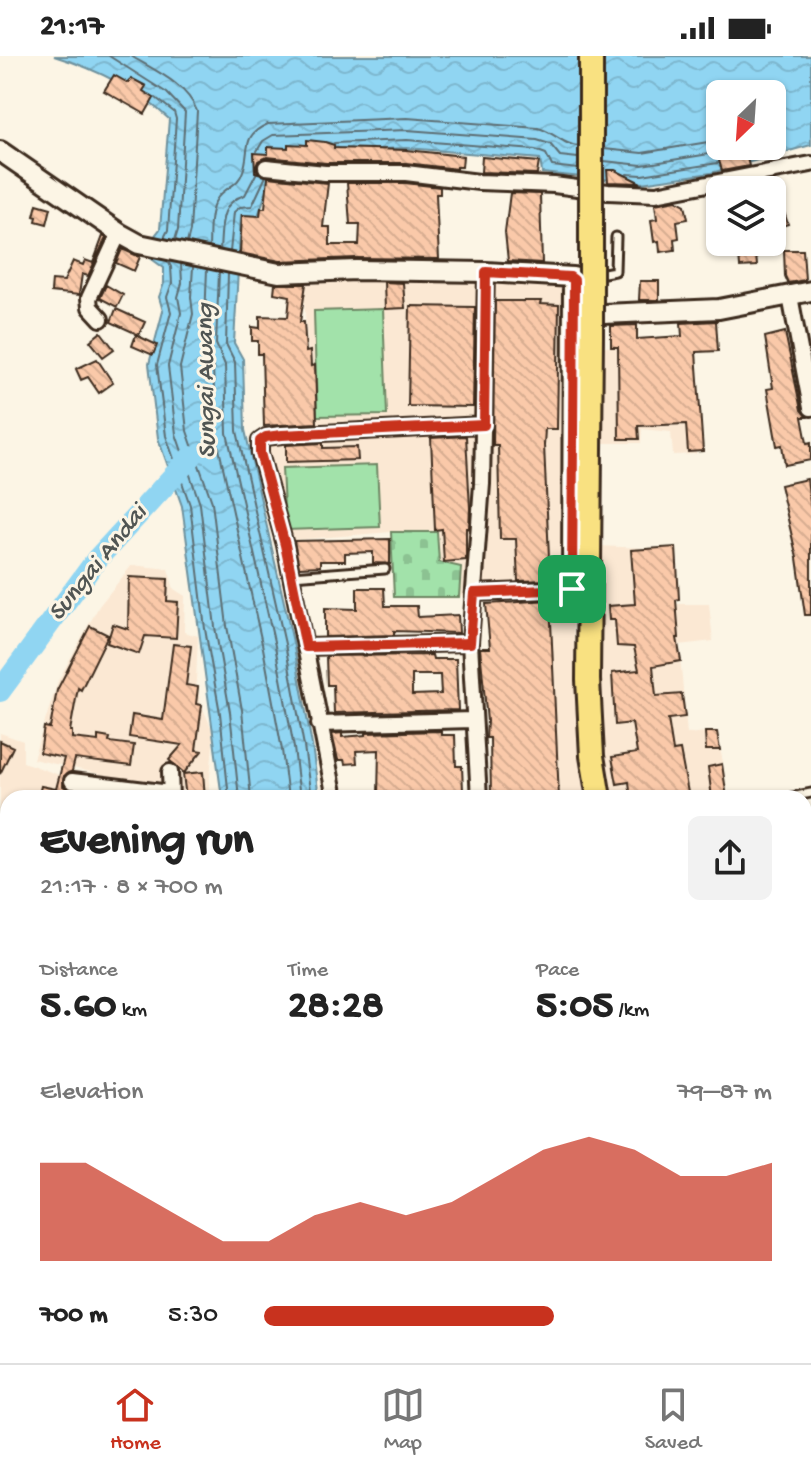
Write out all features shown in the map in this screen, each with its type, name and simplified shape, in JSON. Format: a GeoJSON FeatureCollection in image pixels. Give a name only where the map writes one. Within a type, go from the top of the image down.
{"type":"FeatureCollection","features":[{"type":"Feature","properties":{"kind":"main road"},"geometry":{"type":"LineString","coordinates":[[591,56],[591,335],[580,588],[592,756],[598,790]]}},
{"type":"Feature","properties":{"kind":"street"},"geometry":{"type":"LineString","coordinates":[[0,151],[139,244],[293,274],[356,270],[573,277],[580,588],[474,593]]}},
{"type":"Feature","properties":{"kind":"street"},"geometry":{"type":"LineString","coordinates":[[266,167],[325,173],[406,173],[479,182],[656,194],[811,164]]}},
{"type":"Feature","properties":{"kind":"street"},"geometry":{"type":"LineString","coordinates":[[101,319],[90,307],[89,298],[119,233]]}},
{"type":"Feature","properties":{"kind":"street"},"geometry":{"type":"LineString","coordinates":[[478,790],[470,643],[484,425],[486,272]]}},
{"type":"Feature","properties":{"kind":"street"},"geometry":{"type":"LineString","coordinates":[[573,315],[719,309],[811,291]]}},
{"type":"Feature","properties":{"kind":"street"},"geometry":{"type":"LineString","coordinates":[[790,296],[811,408]]}},
{"type":"Feature","properties":{"kind":"street"},"geometry":{"type":"LineString","coordinates":[[333,790],[292,576],[260,453],[262,439],[282,435],[484,425]]}},
{"type":"Feature","properties":{"kind":"street"},"geometry":{"type":"LineString","coordinates":[[306,647],[470,643]]}},
{"type":"Feature","properties":{"kind":"street"},"geometry":{"type":"LineString","coordinates":[[319,724],[473,720]]}},
{"type":"Feature","properties":{"kind":"street"},"geometry":{"type":"LineString","coordinates":[[170,772],[171,790]]}},
{"type":"Feature","properties":{"kind":"street"},"geometry":{"type":"LineString","coordinates":[[72,781],[136,790]]}},
{"type":"Feature","properties":{"kind":"lane"},"geometry":{"type":"LineString","coordinates":[[573,277],[615,271],[616,237]]}},
{"type":"Feature","properties":{"kind":"lane"},"geometry":{"type":"LineString","coordinates":[[292,576],[385,569]]}},
{"type":"Feature","properties":{"kind":"shaded area"},"geometry":{"type":"Polygon","coordinates":[[[417,277],[566,285],[562,428],[568,583],[505,588],[459,597],[461,567],[438,562],[436,532],[391,532],[280,541],[267,429],[313,428],[303,284],[417,277]]]}},
{"type":"Feature","properties":{"kind":"shaded area"},"geometry":{"type":"Polygon","coordinates":[[[603,347],[638,348],[696,394],[696,454],[673,455],[671,432],[642,429],[641,443],[601,443],[603,347]]]}},
{"type":"Feature","properties":{"kind":"shaded area"},"geometry":{"type":"Polygon","coordinates":[[[597,546],[671,549],[671,604],[709,604],[713,641],[679,645],[687,734],[716,731],[723,762],[723,790],[604,790],[597,760],[597,546]]]}},
{"type":"Feature","properties":{"kind":"shaded area"},"geometry":{"type":"Polygon","coordinates":[[[132,565],[168,569],[174,589],[185,596],[184,632],[198,636],[196,682],[201,704],[214,734],[209,790],[172,790],[33,759],[58,681],[99,606],[132,565]]]}},
{"type":"Feature","properties":{"kind":"shaded area"},"geometry":{"type":"Polygon","coordinates":[[[572,599],[577,716],[587,790],[518,790],[506,602],[572,599]]]}},
{"type":"Feature","properties":{"kind":"shaded area"},"geometry":{"type":"Polygon","coordinates":[[[0,733],[23,741],[23,762],[101,790],[0,790],[0,733]]]}},
{"type":"Feature","properties":{"kind":"green space"},"geometry":{"type":"Polygon","coordinates":[[[383,309],[387,415],[317,416],[314,311],[383,309]]]}},
{"type":"Feature","properties":{"kind":"green space"},"geometry":{"type":"Polygon","coordinates":[[[377,465],[380,527],[285,530],[282,468],[377,465]]]}},
{"type":"Feature","properties":{"kind":"green space"},"geometry":{"type":"Polygon","coordinates":[[[391,532],[437,532],[439,562],[461,567],[459,597],[394,597],[391,532]]]}},
{"type":"Feature","properties":{"kind":"water","name":"Sungai Awang"},"geometry":{"type":"Polygon","coordinates":[[[54,56],[811,56],[811,145],[786,152],[786,80],[706,80],[706,160],[757,160],[711,173],[642,183],[542,173],[540,159],[407,148],[275,153],[274,188],[267,190],[258,216],[241,215],[234,343],[243,359],[245,430],[293,642],[318,790],[221,790],[182,506],[158,438],[149,364],[163,311],[159,297],[164,283],[164,268],[142,252],[160,229],[169,119],[129,89],[100,73],[54,56]]]}},
{"type":"Feature","properties":{"kind":"building"},"geometry":{"type":"Polygon","coordinates":[[[114,75],[128,83],[131,78],[146,86],[143,91],[154,98],[145,114],[104,91],[114,75]]]}},
{"type":"Feature","properties":{"kind":"building"},"geometry":{"type":"Polygon","coordinates":[[[307,140],[325,142],[334,145],[334,148],[407,150],[463,156],[462,167],[326,163],[267,157],[258,161],[258,173],[255,172],[254,153],[268,154],[268,147],[307,145],[307,140]]]}},
{"type":"Feature","properties":{"kind":"building"},"geometry":{"type":"Polygon","coordinates":[[[482,157],[539,162],[537,174],[481,172],[482,157]]]}},
{"type":"Feature","properties":{"kind":"building"},"geometry":{"type":"Polygon","coordinates":[[[719,160],[748,160],[749,166],[722,171],[719,160]]]}},
{"type":"Feature","properties":{"kind":"building"},"geometry":{"type":"Polygon","coordinates":[[[607,170],[615,170],[641,183],[608,182],[607,170]]]}},
{"type":"Feature","properties":{"kind":"building"},"geometry":{"type":"Polygon","coordinates":[[[268,177],[328,183],[323,227],[330,227],[330,245],[359,245],[360,224],[350,224],[347,183],[405,183],[440,187],[440,194],[436,194],[439,259],[280,261],[240,253],[242,215],[260,216],[261,208],[265,208],[268,177]]]}},
{"type":"Feature","properties":{"kind":"building"},"geometry":{"type":"Polygon","coordinates":[[[510,193],[540,194],[542,263],[508,261],[505,232],[510,193]]]}},
{"type":"Feature","properties":{"kind":"building"},"geometry":{"type":"Polygon","coordinates":[[[676,200],[685,205],[688,219],[677,221],[679,238],[674,239],[675,250],[660,252],[659,241],[654,242],[651,220],[657,219],[655,204],[676,200]]]}},
{"type":"Feature","properties":{"kind":"building"},"geometry":{"type":"Polygon","coordinates":[[[37,204],[51,208],[47,224],[36,221],[37,204]]]}},
{"type":"Feature","properties":{"kind":"building"},"geometry":{"type":"Polygon","coordinates":[[[103,236],[106,238],[88,276],[82,274],[79,295],[51,292],[52,280],[64,281],[73,261],[83,265],[85,260],[93,263],[103,236]]]}},
{"type":"Feature","properties":{"kind":"building"},"geometry":{"type":"Polygon","coordinates":[[[122,249],[140,257],[134,271],[116,263],[122,249]]]}},
{"type":"Feature","properties":{"kind":"building"},"geometry":{"type":"Polygon","coordinates":[[[786,250],[803,250],[805,280],[788,283],[785,276],[786,250]]]}},
{"type":"Feature","properties":{"kind":"building"},"geometry":{"type":"Polygon","coordinates":[[[739,256],[756,256],[757,266],[740,267],[739,256]]]}},
{"type":"Feature","properties":{"kind":"building"},"geometry":{"type":"Polygon","coordinates":[[[640,281],[659,281],[659,300],[639,300],[640,281]]]}},
{"type":"Feature","properties":{"kind":"building"},"geometry":{"type":"Polygon","coordinates":[[[384,282],[403,283],[405,308],[385,309],[384,282]]]}},
{"type":"Feature","properties":{"kind":"building"},"geometry":{"type":"Polygon","coordinates":[[[275,284],[306,284],[300,322],[304,322],[306,352],[310,351],[311,366],[315,365],[317,423],[264,426],[262,354],[258,354],[258,341],[252,341],[252,327],[260,328],[260,316],[288,317],[290,296],[274,293],[275,284]]]}},
{"type":"Feature","properties":{"kind":"building"},"geometry":{"type":"Polygon","coordinates":[[[106,285],[123,295],[117,307],[100,298],[106,285]]]}},
{"type":"Feature","properties":{"kind":"building"},"geometry":{"type":"Polygon","coordinates":[[[495,301],[541,301],[540,304],[559,305],[557,429],[545,429],[544,445],[550,580],[518,581],[516,539],[500,539],[498,445],[493,445],[495,301]]]}},
{"type":"Feature","properties":{"kind":"building"},"geometry":{"type":"Polygon","coordinates":[[[410,306],[475,307],[473,407],[408,406],[410,306]]]}},
{"type":"Feature","properties":{"kind":"building"},"geometry":{"type":"Polygon","coordinates":[[[116,309],[145,322],[139,335],[111,322],[116,309]]]}},
{"type":"Feature","properties":{"kind":"building"},"geometry":{"type":"Polygon","coordinates":[[[716,321],[718,351],[696,352],[703,451],[688,452],[686,424],[638,426],[639,439],[619,439],[618,347],[611,347],[611,326],[637,325],[637,339],[682,336],[681,323],[716,321]]]}},
{"type":"Feature","properties":{"kind":"building"},"geometry":{"type":"Polygon","coordinates":[[[101,332],[114,349],[103,357],[90,341],[101,332]]]}},
{"type":"Feature","properties":{"kind":"building"},"geometry":{"type":"Polygon","coordinates":[[[785,332],[801,410],[807,417],[802,417],[807,443],[811,442],[811,460],[785,465],[782,445],[777,446],[767,389],[773,388],[765,337],[785,332]]]}},
{"type":"Feature","properties":{"kind":"building"},"geometry":{"type":"Polygon","coordinates":[[[136,335],[157,345],[153,355],[132,346],[136,335]]]}},
{"type":"Feature","properties":{"kind":"building"},"geometry":{"type":"Polygon","coordinates":[[[97,359],[113,383],[99,393],[88,377],[81,380],[76,369],[97,359]]]}},
{"type":"Feature","properties":{"kind":"building"},"geometry":{"type":"Polygon","coordinates":[[[466,436],[470,508],[469,528],[466,528],[466,560],[444,562],[442,529],[435,530],[431,438],[466,436]]]}},
{"type":"Feature","properties":{"kind":"building"},"geometry":{"type":"Polygon","coordinates":[[[323,443],[323,448],[357,447],[358,460],[286,462],[286,445],[323,443]]]}},
{"type":"Feature","properties":{"kind":"building"},"geometry":{"type":"Polygon","coordinates":[[[807,479],[811,510],[811,615],[805,615],[797,558],[780,485],[807,479]]]}},
{"type":"Feature","properties":{"kind":"building"},"geometry":{"type":"Polygon","coordinates":[[[390,539],[390,564],[373,563],[373,552],[345,553],[345,561],[320,561],[320,566],[299,567],[294,541],[390,539]]]}},
{"type":"Feature","properties":{"kind":"building"},"geometry":{"type":"Polygon","coordinates":[[[676,547],[679,599],[676,600],[677,638],[681,661],[653,666],[656,696],[682,694],[685,717],[668,719],[673,751],[680,750],[688,790],[630,790],[629,782],[617,784],[612,757],[637,753],[632,723],[615,725],[612,673],[639,670],[634,647],[617,646],[615,620],[609,620],[608,606],[635,604],[631,550],[676,547]]]}},
{"type":"Feature","properties":{"kind":"building"},"geometry":{"type":"Polygon","coordinates":[[[129,577],[168,579],[167,601],[178,602],[176,638],[145,636],[139,654],[107,643],[113,624],[128,629],[129,577]]]}},
{"type":"Feature","properties":{"kind":"building"},"geometry":{"type":"Polygon","coordinates":[[[357,588],[384,588],[385,606],[417,606],[418,617],[458,615],[459,633],[394,631],[394,635],[325,637],[325,608],[357,609],[357,588]]]}},
{"type":"Feature","properties":{"kind":"building"},"geometry":{"type":"Polygon","coordinates":[[[550,600],[559,790],[491,790],[490,738],[486,738],[480,648],[490,648],[486,604],[550,600]]]}},
{"type":"Feature","properties":{"kind":"building"},"geometry":{"type":"Polygon","coordinates":[[[90,626],[108,635],[81,690],[78,688],[70,731],[72,738],[98,741],[98,736],[110,738],[109,742],[134,745],[131,766],[75,759],[72,771],[64,776],[63,786],[69,790],[40,790],[41,786],[56,789],[64,758],[40,753],[44,727],[50,728],[57,690],[90,626]]]}},
{"type":"Feature","properties":{"kind":"building"},"geometry":{"type":"Polygon","coordinates":[[[173,644],[191,646],[186,685],[198,687],[196,704],[202,705],[196,750],[202,751],[184,773],[169,760],[182,745],[129,737],[132,715],[163,720],[173,644]]]}},
{"type":"Feature","properties":{"kind":"building"},"geometry":{"type":"Polygon","coordinates":[[[432,655],[433,659],[456,659],[458,710],[334,713],[333,685],[327,685],[326,656],[432,655]],[[412,675],[412,695],[441,694],[440,675],[412,675]]]}},
{"type":"Feature","properties":{"kind":"building"},"geometry":{"type":"Polygon","coordinates":[[[441,731],[441,735],[455,735],[456,766],[462,766],[463,790],[378,790],[379,750],[356,751],[357,763],[345,764],[344,760],[338,760],[332,734],[342,733],[342,737],[366,733],[441,731]]]}},
{"type":"Feature","properties":{"kind":"building"},"geometry":{"type":"Polygon","coordinates":[[[705,732],[717,732],[720,750],[706,750],[705,732]]]}},
{"type":"Feature","properties":{"kind":"building"},"geometry":{"type":"Polygon","coordinates":[[[0,741],[13,747],[0,774],[0,741]]]}},
{"type":"Feature","properties":{"kind":"building"},"geometry":{"type":"Polygon","coordinates":[[[722,764],[726,790],[711,790],[708,767],[722,764]]]}},
{"type":"Feature","properties":{"kind":"building"},"geometry":{"type":"Polygon","coordinates":[[[203,772],[204,790],[185,790],[183,774],[203,772]]]}},
{"type":"Feature","properties":{"kind":"waterway","name":"Sungai Andai"},"geometry":{"type":"LineString","coordinates":[[0,691],[97,559],[191,457]]}},
{"type":"Feature","properties":{"kind":"route"},"geometry":{"type":"LineString","coordinates":[[486,272],[573,277],[572,589],[474,593],[470,643],[306,647],[285,545],[259,449],[260,441],[282,435],[484,425],[486,272]]}}]}
